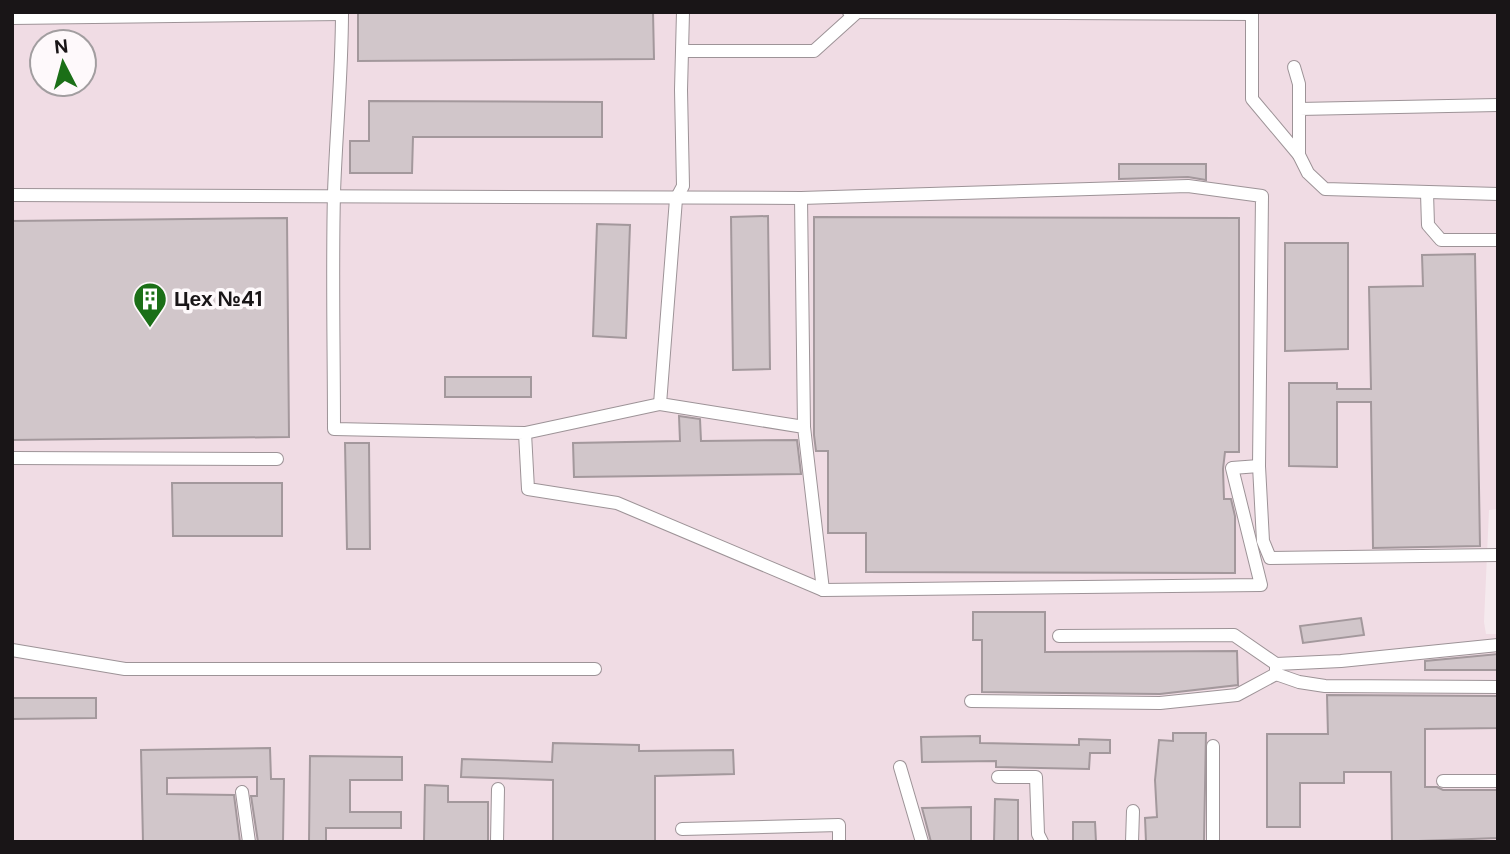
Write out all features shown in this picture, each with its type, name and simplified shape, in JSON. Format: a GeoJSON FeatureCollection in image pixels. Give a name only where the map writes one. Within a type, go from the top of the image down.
{"type":"FeatureCollection","features":[{"type":"Feature","properties":{"kind":"lane"},"geometry":{"type":"LineString","coordinates":[[660,404],[676,199],[683,186],[683,12]]}},
{"type":"Feature","properties":{"kind":"lane"},"geometry":{"type":"LineString","coordinates":[[12,19],[342,13],[342,80],[338,104],[334,195],[334,429],[524,433],[660,404],[804,427]]}},
{"type":"Feature","properties":{"kind":"lane"},"geometry":{"type":"LineString","coordinates":[[684,51],[814,51],[852,13],[1252,13],[1252,99],[1299,155],[1308,173],[1325,189],[1498,194]]}},
{"type":"Feature","properties":{"kind":"lane"},"geometry":{"type":"LineString","coordinates":[[1294,67],[1299,84],[1299,155]]}},
{"type":"Feature","properties":{"kind":"lane"},"geometry":{"type":"LineString","coordinates":[[1299,108],[1498,105]]}},
{"type":"Feature","properties":{"kind":"lane"},"geometry":{"type":"LineString","coordinates":[[12,195],[676,199],[801,198],[1188,186],[1262,196],[1259,466],[1263,541],[1269,558],[1498,555]]}},
{"type":"Feature","properties":{"kind":"lane"},"geometry":{"type":"LineString","coordinates":[[1427,193],[1428,225],[1441,240],[1498,240]]}},
{"type":"Feature","properties":{"kind":"lane"},"geometry":{"type":"LineString","coordinates":[[801,198],[804,427],[823,590]]}},
{"type":"Feature","properties":{"kind":"lane"},"geometry":{"type":"LineString","coordinates":[[524,433],[528,489],[617,503],[823,590],[1261,585],[1232,468],[1259,466]]}},
{"type":"Feature","properties":{"kind":"lane"},"geometry":{"type":"LineString","coordinates":[[12,458],[277,459]]}},
{"type":"Feature","properties":{"kind":"lane"},"geometry":{"type":"LineString","coordinates":[[1059,636],[1234,635],[1276,669],[1299,682],[1325,686],[1498,687]]}},
{"type":"Feature","properties":{"kind":"lane"},"geometry":{"type":"LineString","coordinates":[[971,701],[1160,703],[1237,695],[1276,669],[1498,645]]}},
{"type":"Feature","properties":{"kind":"lane"},"geometry":{"type":"LineString","coordinates":[[12,650],[125,669],[595,669]]}},
{"type":"Feature","properties":{"kind":"lane"},"geometry":{"type":"LineString","coordinates":[[1213,746],[1213,842]]}},
{"type":"Feature","properties":{"kind":"lane"},"geometry":{"type":"LineString","coordinates":[[900,766],[922,842]]}},
{"type":"Feature","properties":{"kind":"lane"},"geometry":{"type":"LineString","coordinates":[[998,777],[1036,777],[1038,834],[1042,842]]}},
{"type":"Feature","properties":{"kind":"lane"},"geometry":{"type":"LineString","coordinates":[[1443,781],[1498,781]]}},
{"type":"Feature","properties":{"kind":"lane"},"geometry":{"type":"LineString","coordinates":[[497,842],[498,789]]}},
{"type":"Feature","properties":{"kind":"lane"},"geometry":{"type":"LineString","coordinates":[[242,792],[249,842]]}},
{"type":"Feature","properties":{"kind":"lane"},"geometry":{"type":"LineString","coordinates":[[1132,842],[1133,811]]}},
{"type":"Feature","properties":{"kind":"lane"},"geometry":{"type":"LineString","coordinates":[[682,829],[839,824],[839,842]]}},
{"type":"Feature","properties":{"kind":"shaded area"},"geometry":{"type":"Polygon","coordinates":[[[12,12],[1498,12],[1498,509],[1489,510],[1484,622],[1486,634],[1498,634],[1498,842],[12,842],[12,12]]]}},
{"type":"Feature","properties":{"kind":"building"},"geometry":{"type":"Polygon","coordinates":[[[358,12],[653,12],[654,59],[358,61],[358,12]]]}},
{"type":"Feature","properties":{"kind":"building"},"geometry":{"type":"Polygon","coordinates":[[[369,101],[602,102],[602,137],[413,137],[412,173],[350,173],[350,141],[369,141],[369,101]]]}},
{"type":"Feature","properties":{"kind":"building"},"geometry":{"type":"Polygon","coordinates":[[[1119,164],[1206,164],[1206,180],[1188,177],[1119,179],[1119,164]]]}},
{"type":"Feature","properties":{"kind":"building"},"geometry":{"type":"Polygon","coordinates":[[[768,216],[770,369],[733,370],[731,217],[768,216]]]}},
{"type":"Feature","properties":{"kind":"building"},"geometry":{"type":"Polygon","coordinates":[[[814,217],[1239,218],[1239,452],[1225,452],[1223,469],[1224,499],[1231,499],[1235,516],[1235,573],[866,572],[866,533],[828,533],[828,451],[816,451],[814,435],[814,217]]]}},
{"type":"Feature","properties":{"kind":"building","name":"Цех №41"},"geometry":{"type":"Polygon","coordinates":[[[287,218],[289,437],[12,440],[12,221],[287,218]]]}},
{"type":"Feature","properties":{"kind":"building"},"geometry":{"type":"Polygon","coordinates":[[[597,224],[630,225],[626,338],[593,336],[597,224]]]}},
{"type":"Feature","properties":{"kind":"building"},"geometry":{"type":"Polygon","coordinates":[[[1285,243],[1348,243],[1348,349],[1285,351],[1285,243]]]}},
{"type":"Feature","properties":{"kind":"building"},"geometry":{"type":"Polygon","coordinates":[[[1475,254],[1480,546],[1373,548],[1371,402],[1337,402],[1337,467],[1289,466],[1289,383],[1337,383],[1337,389],[1371,389],[1369,287],[1423,286],[1422,255],[1475,254]]]}},
{"type":"Feature","properties":{"kind":"building"},"geometry":{"type":"Polygon","coordinates":[[[445,377],[531,377],[531,397],[445,397],[445,377]]]}},
{"type":"Feature","properties":{"kind":"building"},"geometry":{"type":"Polygon","coordinates":[[[679,416],[700,419],[701,441],[797,440],[801,474],[574,477],[573,443],[680,441],[679,416]]]}},
{"type":"Feature","properties":{"kind":"building"},"geometry":{"type":"Polygon","coordinates":[[[345,443],[369,443],[370,549],[347,549],[345,443]]]}},
{"type":"Feature","properties":{"kind":"building"},"geometry":{"type":"Polygon","coordinates":[[[172,483],[282,483],[282,536],[173,536],[172,483]]]}},
{"type":"Feature","properties":{"kind":"building"},"geometry":{"type":"Polygon","coordinates":[[[973,612],[1045,612],[1045,652],[1237,651],[1238,685],[1160,694],[982,692],[982,640],[973,640],[973,612]]]}},
{"type":"Feature","properties":{"kind":"building"},"geometry":{"type":"Polygon","coordinates":[[[1361,618],[1364,635],[1303,643],[1300,626],[1361,618]]]}},
{"type":"Feature","properties":{"kind":"building"},"geometry":{"type":"Polygon","coordinates":[[[1498,654],[1498,670],[1425,670],[1425,661],[1498,654]]]}},
{"type":"Feature","properties":{"kind":"building"},"geometry":{"type":"Polygon","coordinates":[[[1327,695],[1498,696],[1498,728],[1425,729],[1425,787],[1443,790],[1498,790],[1498,838],[1392,842],[1391,772],[1344,772],[1344,783],[1300,783],[1300,827],[1267,827],[1267,734],[1328,734],[1327,695]]]}},
{"type":"Feature","properties":{"kind":"building"},"geometry":{"type":"Polygon","coordinates":[[[12,698],[96,698],[96,718],[12,719],[12,698]]]}},
{"type":"Feature","properties":{"kind":"building"},"geometry":{"type":"Polygon","coordinates":[[[1173,733],[1206,733],[1204,842],[1146,842],[1145,818],[1157,817],[1155,780],[1159,740],[1173,741],[1173,733]]]}},
{"type":"Feature","properties":{"kind":"building"},"geometry":{"type":"Polygon","coordinates":[[[980,736],[980,743],[1079,745],[1079,739],[1110,740],[1110,753],[1090,753],[1089,769],[996,767],[996,761],[922,762],[921,737],[980,736]]]}},
{"type":"Feature","properties":{"kind":"building"},"geometry":{"type":"Polygon","coordinates":[[[553,743],[639,745],[639,751],[733,750],[734,774],[655,776],[655,842],[553,842],[553,780],[461,777],[462,759],[552,762],[553,743]]]}},
{"type":"Feature","properties":{"kind":"building"},"geometry":{"type":"Polygon","coordinates":[[[270,748],[271,779],[284,779],[283,842],[258,842],[251,796],[257,796],[257,777],[167,778],[167,794],[234,795],[240,842],[143,842],[141,750],[270,748]]]}},
{"type":"Feature","properties":{"kind":"building"},"geometry":{"type":"Polygon","coordinates":[[[310,756],[402,757],[402,780],[350,780],[350,812],[401,812],[401,828],[326,828],[326,842],[309,842],[310,756]]]}},
{"type":"Feature","properties":{"kind":"building"},"geometry":{"type":"Polygon","coordinates":[[[425,785],[448,786],[448,802],[488,802],[488,842],[424,842],[425,785]]]}},
{"type":"Feature","properties":{"kind":"building"},"geometry":{"type":"Polygon","coordinates":[[[995,799],[1018,800],[1018,842],[994,842],[995,799]]]}},
{"type":"Feature","properties":{"kind":"building"},"geometry":{"type":"Polygon","coordinates":[[[971,807],[971,842],[931,842],[922,808],[971,807]]]}},
{"type":"Feature","properties":{"kind":"building"},"geometry":{"type":"Polygon","coordinates":[[[1073,822],[1095,822],[1096,842],[1073,842],[1073,822]]]}},
{"type":"Feature","properties":{"kind":"place","name":"Цех №41"},"geometry":{"type":"Point","coordinates":[150,329]}}]}
